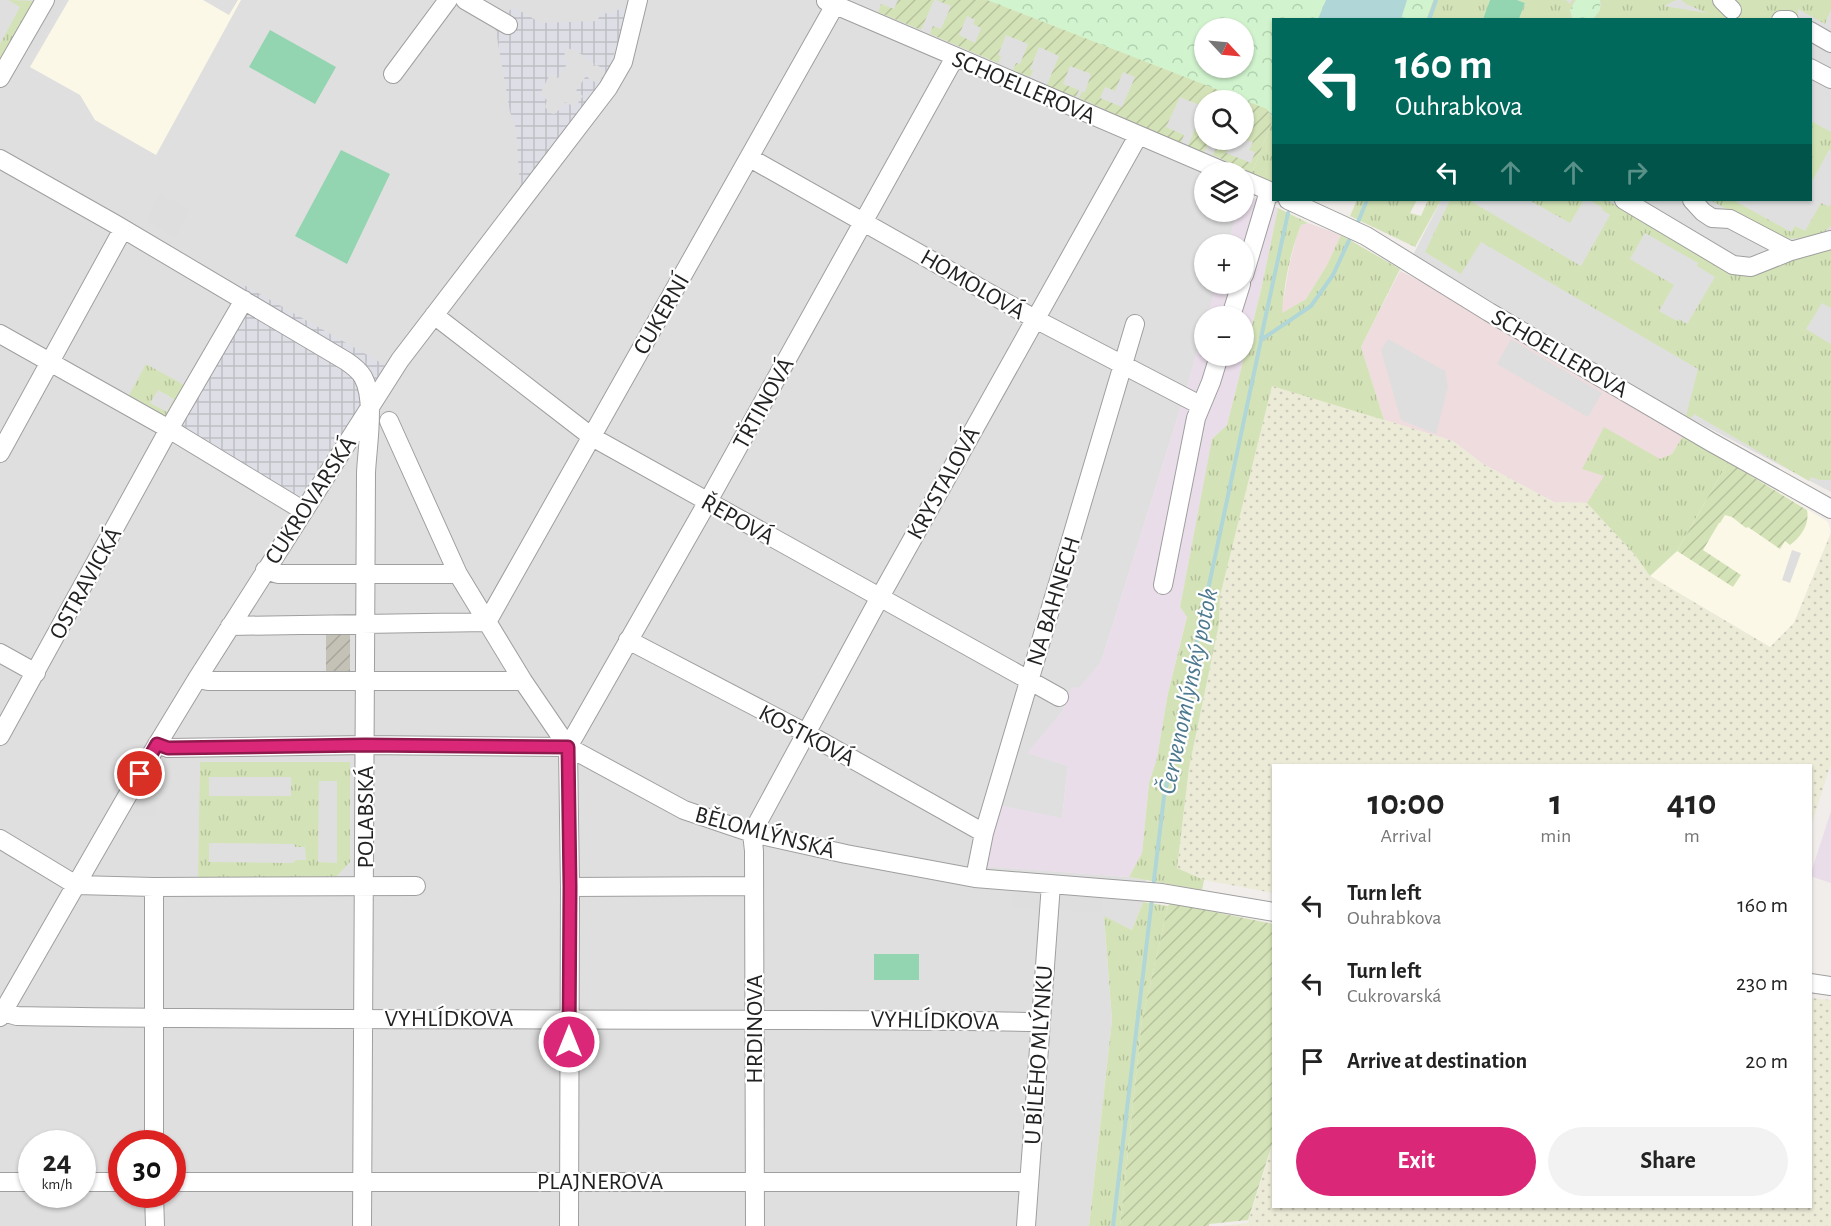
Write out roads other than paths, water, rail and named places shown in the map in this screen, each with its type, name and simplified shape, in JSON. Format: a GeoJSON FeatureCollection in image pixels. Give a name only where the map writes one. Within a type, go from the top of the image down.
{"type":"FeatureCollection","features":[{"type":"Feature","properties":{"kind":"street"},"geometry":{"type":"LineString","coordinates":[[0,78],[45,0]]}},
{"type":"Feature","properties":{"kind":"street"},"geometry":{"type":"LineString","coordinates":[[393,74],[448,0]]}},
{"type":"Feature","properties":{"kind":"street"},"geometry":{"type":"LineString","coordinates":[[465,0],[508,25]]}},
{"type":"Feature","properties":{"kind":"street","name":"CUKROVARSKÁ"},"geometry":{"type":"LineString","coordinates":[[2,1014],[157,744],[400,360],[609,88],[623,62],[638,0]]}},
{"type":"Feature","properties":{"kind":"street","name":"SCHOELLEROVA"},"geometry":{"type":"LineString","coordinates":[[829,3],[1201,162]]}},
{"type":"Feature","properties":{"kind":"street","name":"CUKERNÍ"},"geometry":{"type":"LineString","coordinates":[[487,622],[750,158],[829,3]]}},
{"type":"Feature","properties":{"kind":"street"},"geometry":{"type":"LineString","coordinates":[[1812,32],[1831,43]]}},
{"type":"Feature","properties":{"kind":"street","name":"TŘTINOVÁ"},"geometry":{"type":"LineString","coordinates":[[568,747],[956,57]]}},
{"type":"Feature","properties":{"kind":"street"},"geometry":{"type":"LineString","coordinates":[[1812,69],[1831,79]]}},
{"type":"Feature","properties":{"kind":"street","name":"KRYSTALOVÁ"},"geometry":{"type":"LineString","coordinates":[[752,833],[880,597],[1138,136]]}},
{"type":"Feature","properties":{"kind":"street","name":"HOMOLOVÁ"},"geometry":{"type":"LineString","coordinates":[[750,158],[1035,319],[1200,405]]}},
{"type":"Feature","properties":{"kind":"street","name":"POLABSKÁ"},"geometry":{"type":"LineString","coordinates":[[0,159],[355,367],[366,382],[369,409],[366,473],[362,1226]]}},
{"type":"Feature","properties":{"kind":"street"},"geometry":{"type":"LineString","coordinates":[[1254,184],[1271,192],[1254,244]]}},
{"type":"Feature","properties":{"kind":"street","name":"SCHOELLEROVA"},"geometry":{"type":"LineString","coordinates":[[1290,201],[1366,236],[1711,442],[1831,509]]}},
{"type":"Feature","properties":{"kind":"street"},"geometry":{"type":"LineString","coordinates":[[1626,201],[1733,265],[1751,267],[1791,251],[1831,240]]}},
{"type":"Feature","properties":{"kind":"street"},"geometry":{"type":"LineString","coordinates":[[1693,201],[1712,218],[1730,219],[1791,251]]}},
{"type":"Feature","properties":{"kind":"street"},"geometry":{"type":"LineString","coordinates":[[0,453],[123,229]]}},
{"type":"Feature","properties":{"kind":"street","name":"OSTRAVICKÁ"},"geometry":{"type":"LineString","coordinates":[[0,736],[169,429],[243,300]]}},
{"type":"Feature","properties":{"kind":"street","name":"ŘEPOVÁ"},"geometry":{"type":"LineString","coordinates":[[434,315],[592,437],[1059,697]]}},
{"type":"Feature","properties":{"kind":"street","name":"NA BAHNECH"},"geometry":{"type":"LineString","coordinates":[[975,878],[984,833],[1135,324]]}},
{"type":"Feature","properties":{"kind":"street"},"geometry":{"type":"LineString","coordinates":[[0,334],[169,429],[304,511]]}},
{"type":"Feature","properties":{"kind":"street"},"geometry":{"type":"LineString","coordinates":[[1163,585],[1200,405],[1216,366]]}},
{"type":"Feature","properties":{"kind":"street","name":"BĚLOMLÝNSKÁ"},"geometry":{"type":"LineString","coordinates":[[389,421],[458,574],[523,681],[568,747],[684,810],[752,833],[846,854],[975,878],[1161,892],[1272,912]]}},
{"type":"Feature","properties":{"kind":"street"},"geometry":{"type":"LineString","coordinates":[[265,570],[278,574],[458,574]]}},
{"type":"Feature","properties":{"kind":"street"},"geometry":{"type":"LineString","coordinates":[[230,626],[487,622]]}},
{"type":"Feature","properties":{"kind":"street","name":"KOSTKOVÁ"},"geometry":{"type":"LineString","coordinates":[[628,640],[806,733],[984,833]]}},
{"type":"Feature","properties":{"kind":"street"},"geometry":{"type":"LineString","coordinates":[[0,653],[36,673]]}},
{"type":"Feature","properties":{"kind":"street"},"geometry":{"type":"LineString","coordinates":[[197,679],[207,681],[366,682],[523,681]]}},
{"type":"Feature","properties":{"kind":"street"},"geometry":{"type":"LineString","coordinates":[[157,744],[168,748],[365,745],[568,747],[569,1226]]}},
{"type":"Feature","properties":{"kind":"street","name":"HRDINOVA"},"geometry":{"type":"LineString","coordinates":[[752,833],[755,1226]]}},
{"type":"Feature","properties":{"kind":"street"},"geometry":{"type":"LineString","coordinates":[[0,839],[76,885],[416,886]]}},
{"type":"Feature","properties":{"kind":"street","name":"U BÍLÉHO MLÝNKU"},"geometry":{"type":"LineString","coordinates":[[1026,1226],[1051,884]]}},
{"type":"Feature","properties":{"kind":"street"},"geometry":{"type":"LineString","coordinates":[[154,886],[154,1130]]}},
{"type":"Feature","properties":{"kind":"street"},"geometry":{"type":"LineString","coordinates":[[570,887],[754,886]]}},
{"type":"Feature","properties":{"kind":"street"},"geometry":{"type":"LineString","coordinates":[[1812,983],[1831,986]]}},
{"type":"Feature","properties":{"kind":"street","name":"VYHLÍDKOVA"},"geometry":{"type":"LineString","coordinates":[[2,1014],[154,1019],[754,1018],[1040,1022]]}},
{"type":"Feature","properties":{"kind":"street"},"geometry":{"type":"LineString","coordinates":[[0,1182],[18,1182]]}},
{"type":"Feature","properties":{"kind":"street","name":"PLAJNEROVA"},"geometry":{"type":"LineString","coordinates":[[186,1182],[1028,1182]]}},
{"type":"Feature","properties":{"kind":"street"},"geometry":{"type":"LineString","coordinates":[[154,1208],[154,1226]]}},
{"type":"Feature","properties":{"kind":"water"},"geometry":{"type":"Polygon","coordinates":[[[1326,0],[1407,0],[1401,18],[1318,18],[1326,0]]]}},
{"type":"Feature","properties":{"kind":"waterway","name":"Červenomlýnský potok"},"geometry":{"type":"LineString","coordinates":[[1430,18],[1436,0]]}},
{"type":"Feature","properties":{"kind":"waterway","name":"Červenomlýnský potok"},"geometry":{"type":"LineString","coordinates":[[1356,227],[1367,201]]}},
{"type":"Feature","properties":{"kind":"waterway"},"geometry":{"type":"LineString","coordinates":[[1261,338],[1288,213]]}},
{"type":"Feature","properties":{"kind":"waterway","name":"Červenomlýnský potok"},"geometry":{"type":"LineString","coordinates":[[1153,888],[1164,797],[1261,340],[1311,306],[1333,275],[1351,236]]}},
{"type":"Feature","properties":{"kind":"waterway","name":"Červenomlýnský potok"},"geometry":{"type":"LineString","coordinates":[[1113,1226],[1152,899]]}}]}
